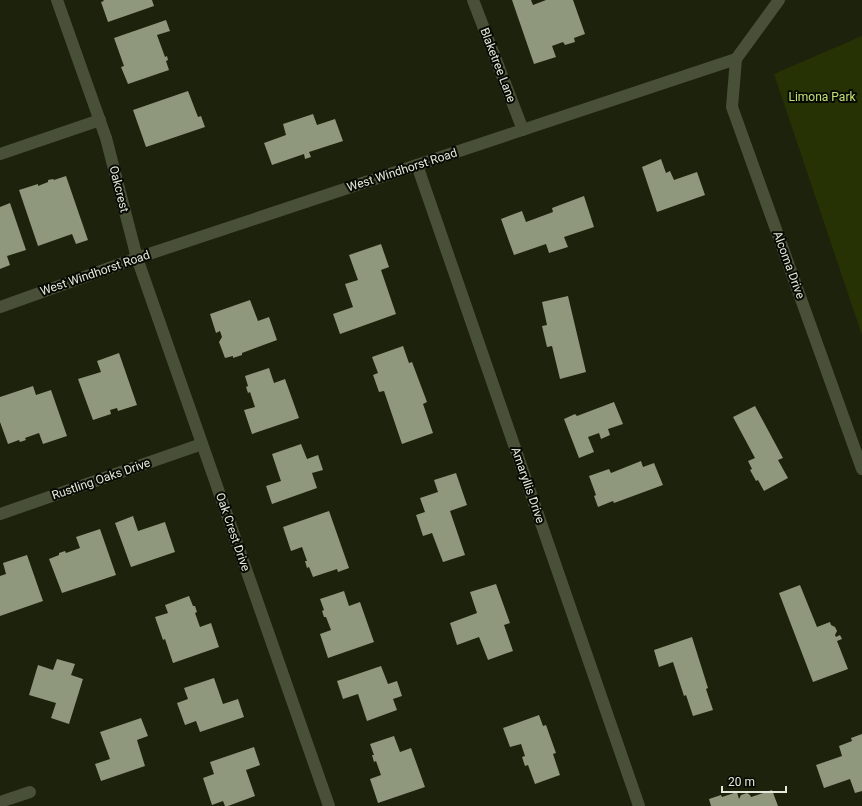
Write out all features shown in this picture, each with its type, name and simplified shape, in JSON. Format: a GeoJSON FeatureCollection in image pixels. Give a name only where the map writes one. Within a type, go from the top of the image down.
{"type":"FeatureCollection","features":[{"type":"Feature","properties":{"kind":"street","name":"Oakcrest"},"geometry":{"type":"LineString","coordinates":[[57,0],[106,138],[137,258]]}},
{"type":"Feature","properties":{"kind":"street","name":"Blaketree Lane"},"geometry":{"type":"LineString","coordinates":[[473,0],[523,130]]}},
{"type":"Feature","properties":{"kind":"street"},"geometry":{"type":"LineString","coordinates":[[736,59],[779,0]]}},
{"type":"Feature","properties":{"kind":"street","name":"West Windhorst Road"},"geometry":{"type":"LineString","coordinates":[[0,307],[137,258],[736,59]]}},
{"type":"Feature","properties":{"kind":"street","name":"Alcoma Drive"},"geometry":{"type":"LineString","coordinates":[[736,59],[732,107],[862,469]]}},
{"type":"Feature","properties":{"kind":"street"},"geometry":{"type":"LineString","coordinates":[[0,154],[100,120]]}},
{"type":"Feature","properties":{"kind":"street","name":"Amaryllis Drive"},"geometry":{"type":"LineString","coordinates":[[417,165],[639,806]]}},
{"type":"Feature","properties":{"kind":"street","name":"Oak Crest Drive"},"geometry":{"type":"LineString","coordinates":[[137,258],[329,806]]}},
{"type":"Feature","properties":{"kind":"street","name":"Rustling Oaks Drive"},"geometry":{"type":"LineString","coordinates":[[0,514],[202,444]]}},
{"type":"Feature","properties":{"kind":"street"},"geometry":{"type":"LineString","coordinates":[[0,802],[30,792]]}},
{"type":"Feature","properties":{"kind":"green space","name":"Limona Park"},"geometry":{"type":"Polygon","coordinates":[[[862,36],[862,335],[774,74],[862,36]]]}},
{"type":"Feature","properties":{"kind":"building"},"geometry":{"type":"Polygon","coordinates":[[[103,0],[152,0],[154,6],[108,22],[101,2],[104,1],[103,0]]]}},
{"type":"Feature","properties":{"kind":"building"},"geometry":{"type":"Polygon","coordinates":[[[512,0],[531,0],[533,5],[546,0],[573,0],[585,34],[574,38],[575,42],[565,45],[563,42],[552,46],[556,57],[534,64],[512,0]]]}},
{"type":"Feature","properties":{"kind":"building"},"geometry":{"type":"Polygon","coordinates":[[[166,20],[170,31],[157,35],[165,57],[167,56],[168,60],[166,61],[169,70],[128,84],[121,67],[124,66],[114,38],[166,20]]]}},
{"type":"Feature","properties":{"kind":"building"},"geometry":{"type":"Polygon","coordinates":[[[188,91],[198,117],[201,116],[205,127],[146,147],[133,110],[188,91]]]}},
{"type":"Feature","properties":{"kind":"building"},"geometry":{"type":"Polygon","coordinates":[[[313,114],[317,125],[335,119],[343,141],[309,152],[311,157],[305,159],[304,154],[272,165],[264,143],[286,135],[283,124],[313,114]]]}},
{"type":"Feature","properties":{"kind":"building"},"geometry":{"type":"Polygon","coordinates":[[[661,159],[666,173],[670,171],[674,180],[697,172],[705,195],[657,212],[642,167],[661,159]]]}},
{"type":"Feature","properties":{"kind":"building"},"geometry":{"type":"Polygon","coordinates":[[[66,176],[88,240],[76,244],[72,234],[38,246],[19,190],[38,184],[38,186],[48,182],[48,180],[54,180],[66,176]]]}},
{"type":"Feature","properties":{"kind":"building"},"geometry":{"type":"Polygon","coordinates":[[[584,196],[594,227],[564,237],[568,247],[549,253],[546,244],[514,255],[501,219],[522,211],[526,222],[553,212],[552,208],[584,196]]]}},
{"type":"Feature","properties":{"kind":"building"},"geometry":{"type":"Polygon","coordinates":[[[10,203],[26,250],[7,256],[10,265],[0,269],[0,207],[10,203]]]}},
{"type":"Feature","properties":{"kind":"building"},"geometry":{"type":"Polygon","coordinates":[[[381,244],[389,267],[381,270],[396,314],[340,334],[333,314],[353,307],[345,284],[358,280],[349,255],[381,244]]]}},
{"type":"Feature","properties":{"kind":"building"},"geometry":{"type":"Polygon","coordinates":[[[568,296],[586,372],[560,379],[552,346],[547,347],[542,326],[547,325],[542,302],[568,296]]]}},
{"type":"Feature","properties":{"kind":"building"},"geometry":{"type":"Polygon","coordinates":[[[250,300],[258,321],[269,317],[277,340],[242,353],[242,355],[233,358],[233,356],[225,358],[219,342],[222,337],[220,331],[216,333],[210,314],[250,300]]]}},
{"type":"Feature","properties":{"kind":"building"},"geometry":{"type":"Polygon","coordinates":[[[403,346],[409,363],[412,362],[427,402],[423,404],[433,433],[402,444],[384,391],[379,392],[373,375],[378,373],[372,357],[403,346]]]}},
{"type":"Feature","properties":{"kind":"building"},"geometry":{"type":"Polygon","coordinates":[[[119,353],[137,405],[118,411],[117,408],[110,410],[111,414],[93,420],[78,379],[101,372],[97,361],[119,353]]]}},
{"type":"Feature","properties":{"kind":"building"},"geometry":{"type":"Polygon","coordinates":[[[269,368],[274,383],[285,379],[299,418],[252,434],[244,410],[255,407],[250,392],[248,393],[246,387],[248,386],[245,376],[269,368]]]}},
{"type":"Feature","properties":{"kind":"building"},"geometry":{"type":"Polygon","coordinates":[[[33,386],[36,395],[51,390],[67,436],[43,444],[39,433],[25,438],[26,440],[20,442],[19,440],[8,444],[0,422],[0,397],[33,386]]]}},
{"type":"Feature","properties":{"kind":"building"},"geometry":{"type":"Polygon","coordinates":[[[614,402],[623,424],[608,429],[610,435],[601,439],[599,433],[588,437],[594,452],[579,458],[564,419],[575,414],[577,416],[614,402]]]}},
{"type":"Feature","properties":{"kind":"building"},"geometry":{"type":"Polygon","coordinates":[[[755,406],[783,458],[778,460],[788,478],[764,491],[750,470],[752,469],[748,461],[755,458],[733,417],[755,406]]]}},
{"type":"Feature","properties":{"kind":"building"},"geometry":{"type":"Polygon","coordinates":[[[301,444],[307,459],[318,455],[323,470],[312,473],[317,488],[272,504],[266,486],[281,481],[272,454],[301,444]]]}},
{"type":"Feature","properties":{"kind":"building"},"geometry":{"type":"Polygon","coordinates":[[[641,461],[643,467],[654,463],[663,485],[614,503],[613,501],[598,507],[594,496],[596,495],[589,476],[609,469],[611,473],[641,461]]]}},
{"type":"Feature","properties":{"kind":"building"},"geometry":{"type":"Polygon","coordinates":[[[456,473],[467,505],[450,511],[465,555],[443,562],[432,533],[423,536],[416,515],[425,512],[420,498],[438,492],[434,480],[456,473]]]}},
{"type":"Feature","properties":{"kind":"building"},"geometry":{"type":"Polygon","coordinates":[[[329,511],[349,568],[338,572],[337,569],[313,577],[309,567],[307,568],[305,561],[307,561],[302,547],[291,551],[283,527],[329,511]]]}},
{"type":"Feature","properties":{"kind":"building"},"geometry":{"type":"Polygon","coordinates":[[[133,516],[138,531],[165,522],[175,552],[131,567],[115,523],[133,516]]]}},
{"type":"Feature","properties":{"kind":"building"},"geometry":{"type":"Polygon","coordinates":[[[100,529],[116,575],[62,593],[49,559],[59,555],[59,553],[65,551],[66,553],[80,548],[76,537],[100,529]]]}},
{"type":"Feature","properties":{"kind":"building"},"geometry":{"type":"Polygon","coordinates":[[[27,555],[43,601],[0,616],[0,576],[6,574],[3,563],[27,555]]]}},
{"type":"Feature","properties":{"kind":"building"},"geometry":{"type":"Polygon","coordinates":[[[496,584],[510,623],[504,625],[513,651],[488,660],[479,637],[457,645],[450,623],[477,613],[470,592],[496,584]]]}},
{"type":"Feature","properties":{"kind":"building"},"geometry":{"type":"Polygon","coordinates":[[[800,585],[817,627],[830,622],[837,631],[835,635],[836,637],[840,635],[842,639],[837,641],[848,669],[813,682],[779,593],[800,585]]]}},
{"type":"Feature","properties":{"kind":"building"},"geometry":{"type":"Polygon","coordinates":[[[344,591],[349,606],[360,602],[374,642],[328,658],[320,634],[331,630],[326,617],[324,617],[322,611],[324,610],[320,599],[344,591]]]}},
{"type":"Feature","properties":{"kind":"building"},"geometry":{"type":"Polygon","coordinates":[[[189,596],[193,606],[195,606],[197,612],[195,613],[200,627],[211,623],[219,647],[173,663],[165,639],[163,640],[155,617],[168,613],[165,605],[189,596]]]}},
{"type":"Feature","properties":{"kind":"building"},"geometry":{"type":"Polygon","coordinates":[[[692,637],[708,688],[706,689],[713,710],[693,716],[686,695],[684,696],[673,662],[659,667],[654,650],[692,637]]]}},
{"type":"Feature","properties":{"kind":"building"},"geometry":{"type":"Polygon","coordinates":[[[57,659],[75,664],[71,675],[83,679],[69,724],[51,718],[56,703],[29,695],[38,665],[53,670],[57,659]]]}},
{"type":"Feature","properties":{"kind":"building"},"geometry":{"type":"Polygon","coordinates":[[[381,666],[388,684],[397,681],[402,696],[393,699],[397,710],[367,721],[358,694],[343,699],[337,681],[381,666]]]}},
{"type":"Feature","properties":{"kind":"building"},"geometry":{"type":"Polygon","coordinates":[[[214,678],[223,704],[238,699],[244,717],[200,732],[196,721],[185,725],[177,703],[188,699],[184,688],[214,678]]]}},
{"type":"Feature","properties":{"kind":"building"},"geometry":{"type":"Polygon","coordinates":[[[539,715],[543,726],[546,725],[556,753],[553,754],[560,775],[535,784],[528,765],[525,766],[522,757],[525,756],[521,744],[510,747],[503,728],[539,715]]]}},
{"type":"Feature","properties":{"kind":"building"},"geometry":{"type":"Polygon","coordinates":[[[141,718],[148,736],[137,740],[145,766],[101,781],[95,764],[110,759],[100,732],[141,718]]]}},
{"type":"Feature","properties":{"kind":"building"},"geometry":{"type":"Polygon","coordinates":[[[862,734],[862,791],[855,793],[850,779],[824,788],[816,765],[842,756],[839,746],[852,741],[851,738],[862,734]]]}},
{"type":"Feature","properties":{"kind":"building"},"geometry":{"type":"Polygon","coordinates":[[[394,736],[400,752],[411,748],[425,787],[378,803],[370,779],[381,775],[376,761],[374,762],[372,755],[374,755],[370,744],[394,736]]]}},
{"type":"Feature","properties":{"kind":"building"},"geometry":{"type":"Polygon","coordinates":[[[254,747],[260,765],[246,770],[255,796],[228,806],[225,806],[223,801],[212,805],[203,778],[214,774],[210,762],[254,747]]]}},
{"type":"Feature","properties":{"kind":"building"},"geometry":{"type":"Polygon","coordinates":[[[772,790],[778,806],[711,806],[709,799],[721,795],[722,797],[737,792],[739,799],[741,795],[747,793],[751,797],[772,790]]]}}]}
